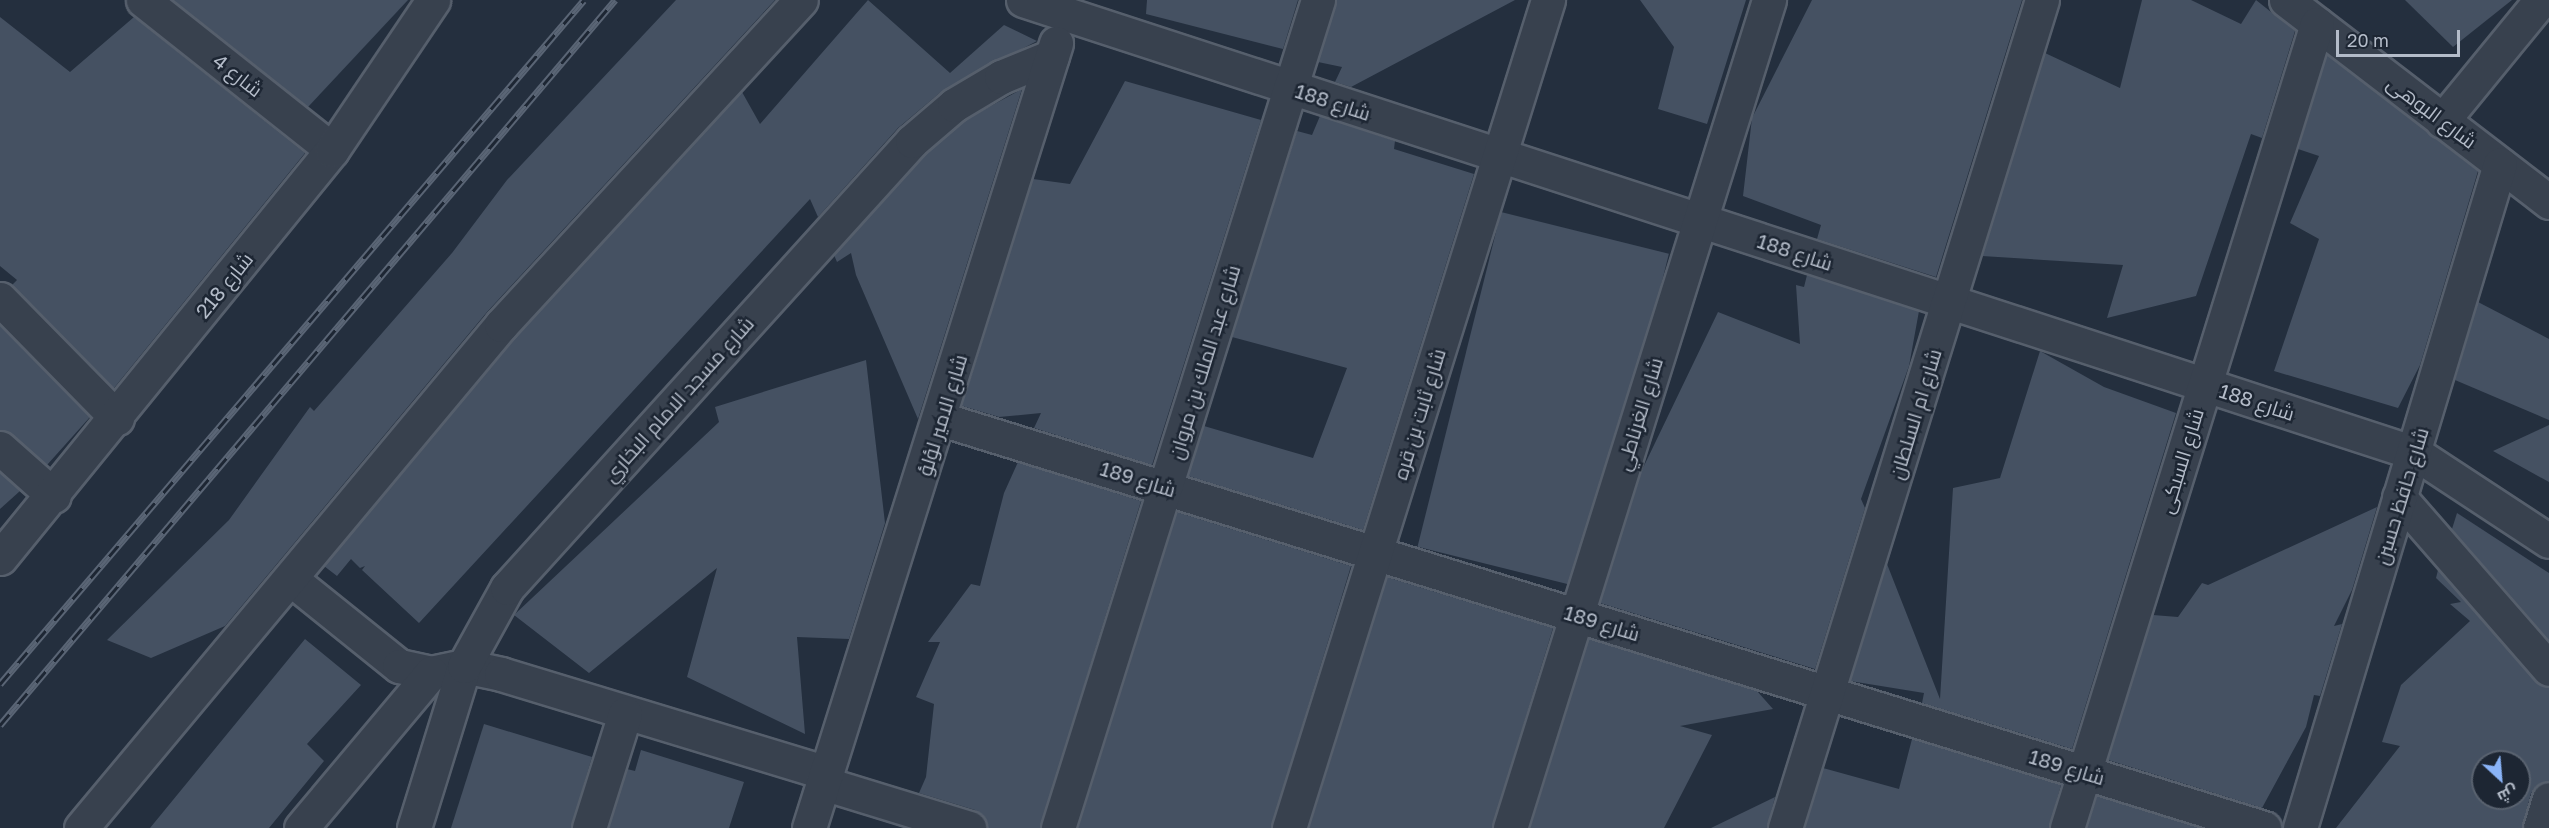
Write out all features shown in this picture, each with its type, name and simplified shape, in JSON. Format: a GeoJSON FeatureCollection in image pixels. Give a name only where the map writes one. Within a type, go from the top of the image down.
{"type":"FeatureCollection","features":[{"type":"Feature","properties":{"kind":"street","name":"شارع 4"},"geometry":{"type":"LineString","coordinates":[[143,0],[332,150]]}},
{"type":"Feature","properties":{"kind":"street","name":"شارع 218"},"geometry":{"type":"LineString","coordinates":[[0,558],[54,496],[332,150],[433,0]]}},
{"type":"Feature","properties":{"kind":"street"},"geometry":{"type":"LineString","coordinates":[[81,828],[292,580],[501,325],[801,0]]}},
{"type":"Feature","properties":{"kind":"street","name":"شارع 188"},"geometry":{"type":"LineString","coordinates":[[1023,0],[1067,7],[1290,88],[2415,453],[2549,541]]}},
{"type":"Feature","properties":{"kind":"street","name":"شارع عبد الملك بن مروان"},"geometry":{"type":"LineString","coordinates":[[1058,828],[1318,0]]}},
{"type":"Feature","properties":{"kind":"street","name":"شارع ثابت بن قره"},"geometry":{"type":"LineString","coordinates":[[1289,828],[1548,0]]}},
{"type":"Feature","properties":{"kind":"street","name":"شارع الغرناطي"},"geometry":{"type":"LineString","coordinates":[[1510,828],[1769,0]]}},
{"type":"Feature","properties":{"kind":"street","name":"شارع ام السلطان"},"geometry":{"type":"LineString","coordinates":[[1785,828],[2042,0]]}},
{"type":"Feature","properties":{"kind":"street","name":"شارع البوهى"},"geometry":{"type":"LineString","coordinates":[[2286,0],[2549,202]]}},
{"type":"Feature","properties":{"kind":"street"},"geometry":{"type":"LineString","coordinates":[[2442,121],[2541,0]]}},
{"type":"Feature","properties":{"kind":"street","name":"شارع الامير لؤلؤ"},"geometry":{"type":"LineString","coordinates":[[809,828],[941,418],[1067,7]]}},
{"type":"Feature","properties":{"kind":"street","name":"شارع السبكى"},"geometry":{"type":"LineString","coordinates":[[2067,828],[2317,24]]}},
{"type":"Feature","properties":{"kind":"street","name":"شارع مسجد الامام البخاري"},"geometry":{"type":"LineString","coordinates":[[414,828],[464,666],[507,588],[912,141],[954,105],[992,82],[1052,56]]}},
{"type":"Feature","properties":{"kind":"street","name":"شارع حافظ حسين"},"geometry":{"type":"LineString","coordinates":[[2300,828],[2399,497],[2415,453],[2500,164]]}},
{"type":"Feature","properties":{"kind":"street"},"geometry":{"type":"LineString","coordinates":[[0,299],[117,418]]}},
{"type":"Feature","properties":{"kind":"street","name":"شارع 189"},"geometry":{"type":"LineString","coordinates":[[941,418],[2264,828]]}},
{"type":"Feature","properties":{"kind":"street"},"geometry":{"type":"LineString","coordinates":[[0,448],[54,496]]}},
{"type":"Feature","properties":{"kind":"street"},"geometry":{"type":"LineString","coordinates":[[2399,497],[2549,669]]}},
{"type":"Feature","properties":{"kind":"street"},"geometry":{"type":"LineString","coordinates":[[292,580],[399,666],[430,673],[464,666],[625,714],[825,778],[969,828]]}},
{"type":"Feature","properties":{"kind":"street"},"geometry":{"type":"LineString","coordinates":[[301,828],[430,673]]}},
{"type":"Feature","properties":{"kind":"street"},"geometry":{"type":"LineString","coordinates":[[590,828],[625,714]]}},
{"type":"Feature","properties":{"kind":"street"},"geometry":{"type":"LineString","coordinates":[[2540,828],[2549,799]]}},
{"type":"Feature","properties":{"kind":"building"},"geometry":{"type":"Polygon","coordinates":[[[173,0],[408,0],[308,107],[173,0]]]}},
{"type":"Feature","properties":{"kind":"building"},"geometry":{"type":"Polygon","coordinates":[[[676,0],[775,0],[487,312],[225,626],[151,658],[107,640],[229,520],[310,407],[314,411],[452,253],[507,180],[676,0]]]}},
{"type":"Feature","properties":{"kind":"building"},"geometry":{"type":"Polygon","coordinates":[[[868,0],[950,73],[1004,25],[1037,41],[942,91],[898,128],[818,217],[810,199],[419,623],[362,570],[365,566],[360,568],[351,559],[337,576],[324,566],[515,337],[742,92],[760,124],[868,0]]]}},
{"type":"Feature","properties":{"kind":"building"},"geometry":{"type":"Polygon","coordinates":[[[1147,0],[1298,0],[1283,49],[1146,14],[1147,0]]]}},
{"type":"Feature","properties":{"kind":"building"},"geometry":{"type":"Polygon","coordinates":[[[1336,0],[1515,0],[1351,87],[1335,82],[1342,67],[1318,62],[1336,0]]]}},
{"type":"Feature","properties":{"kind":"building"},"geometry":{"type":"Polygon","coordinates":[[[1640,0],[1746,0],[1707,124],[1658,109],[1674,47],[1640,0]]]}},
{"type":"Feature","properties":{"kind":"building"},"geometry":{"type":"Polygon","coordinates":[[[1812,0],[2022,0],[1936,277],[1817,239],[1821,225],[1743,196],[1752,118],[1812,0]]]}},
{"type":"Feature","properties":{"kind":"building"},"geometry":{"type":"Polygon","coordinates":[[[2142,0],[2191,0],[2241,24],[2256,0],[2295,31],[2262,138],[2251,134],[2196,296],[2107,318],[2123,265],[1982,256],[2045,53],[2120,88],[2142,0]]]}},
{"type":"Feature","properties":{"kind":"building"},"geometry":{"type":"Polygon","coordinates":[[[2405,0],[2512,0],[2453,47],[2405,0]]]}},
{"type":"Feature","properties":{"kind":"building"},"geometry":{"type":"Polygon","coordinates":[[[0,17],[70,72],[134,17],[305,153],[114,388],[12,285],[17,280],[0,266],[0,17]]]}},
{"type":"Feature","properties":{"kind":"building"},"geometry":{"type":"Polygon","coordinates":[[[2327,55],[2478,171],[2420,365],[2398,408],[2274,371],[2319,239],[2290,223],[2319,156],[2298,149],[2327,55]]]}},
{"type":"Feature","properties":{"kind":"building"},"geometry":{"type":"Polygon","coordinates":[[[1125,81],[1261,120],[1152,465],[1034,428],[1041,413],[999,417],[962,406],[1033,179],[1070,184],[1125,81]]]}},
{"type":"Feature","properties":{"kind":"building"},"geometry":{"type":"Polygon","coordinates":[[[1022,89],[918,419],[856,275],[851,253],[837,262],[834,255],[925,154],[965,120],[1022,89]]]}},
{"type":"Feature","properties":{"kind":"building"},"geometry":{"type":"Polygon","coordinates":[[[1320,116],[1395,141],[1394,149],[1474,174],[1363,530],[1188,476],[1204,426],[1313,458],[1347,368],[1232,337],[1297,131],[1312,135],[1320,116]]]}},
{"type":"Feature","properties":{"kind":"building"},"geometry":{"type":"Polygon","coordinates":[[[1501,212],[1669,254],[1585,589],[1418,547],[1501,212]]]}},
{"type":"Feature","properties":{"kind":"building"},"geometry":{"type":"Polygon","coordinates":[[[1807,275],[1919,311],[1909,366],[1861,499],[1865,508],[1815,669],[1600,603],[1642,470],[1718,312],[1800,344],[1796,285],[1804,287],[1807,275]]]}},
{"type":"Feature","properties":{"kind":"building"},"geometry":{"type":"Polygon","coordinates":[[[2478,302],[2549,339],[2549,420],[2455,380],[2478,302]]]}},
{"type":"Feature","properties":{"kind":"building"},"geometry":{"type":"Polygon","coordinates":[[[0,326],[90,417],[47,465],[12,434],[0,430],[0,326]]]}},
{"type":"Feature","properties":{"kind":"building"},"geometry":{"type":"Polygon","coordinates":[[[2040,351],[2104,387],[2176,413],[2072,749],[1922,703],[1924,693],[1850,681],[1887,564],[1940,699],[1953,488],[2000,478],[2040,351]]]}},
{"type":"Feature","properties":{"kind":"building"},"geometry":{"type":"Polygon","coordinates":[[[866,360],[885,523],[849,639],[797,637],[805,734],[687,677],[717,568],[589,673],[514,615],[719,422],[715,407],[866,360]]]}},
{"type":"Feature","properties":{"kind":"building"},"geometry":{"type":"Polygon","coordinates":[[[2549,425],[2549,482],[2493,451],[2549,425]]]}},
{"type":"Feature","properties":{"kind":"building"},"geometry":{"type":"Polygon","coordinates":[[[1018,462],[1141,501],[1040,828],[987,828],[975,810],[919,793],[926,777],[934,704],[916,697],[940,642],[928,642],[971,584],[980,586],[1004,493],[1018,462]]]}},
{"type":"Feature","properties":{"kind":"building"},"geometry":{"type":"Polygon","coordinates":[[[0,473],[20,491],[0,509],[0,473]]]}},
{"type":"Feature","properties":{"kind":"building"},"geometry":{"type":"Polygon","coordinates":[[[2377,507],[2352,590],[2334,626],[2342,624],[2320,696],[2314,695],[2306,727],[2262,808],[2108,760],[2153,615],[2178,617],[2202,583],[2208,585],[2377,507]]]}},
{"type":"Feature","properties":{"kind":"building"},"geometry":{"type":"Polygon","coordinates":[[[1177,512],[1351,566],[1271,828],[1078,828],[1177,512]]]}},
{"type":"Feature","properties":{"kind":"building"},"geometry":{"type":"Polygon","coordinates":[[[2457,513],[2549,573],[2549,640],[2452,529],[2457,513]]]}},
{"type":"Feature","properties":{"kind":"building"},"geometry":{"type":"Polygon","coordinates":[[[2438,570],[2535,681],[2549,687],[2549,781],[2531,793],[2531,750],[2471,750],[2471,810],[2527,810],[2522,828],[2336,828],[2400,746],[2382,742],[2401,685],[2470,621],[2450,604],[2461,602],[2436,578],[2438,570]]]}},
{"type":"Feature","properties":{"kind":"building"},"geometry":{"type":"Polygon","coordinates":[[[1387,577],[1553,628],[1492,828],[1309,828],[1387,577]]]}},
{"type":"Feature","properties":{"kind":"building"},"geometry":{"type":"Polygon","coordinates":[[[305,639],[361,685],[307,744],[324,761],[269,828],[150,828],[305,639]]]}},
{"type":"Feature","properties":{"kind":"building"},"geometry":{"type":"Polygon","coordinates":[[[1589,639],[1757,691],[1773,709],[1680,726],[1712,735],[1664,828],[1530,828],[1589,639]]]}},
{"type":"Feature","properties":{"kind":"building"},"geometry":{"type":"Polygon","coordinates":[[[484,724],[592,757],[571,828],[451,828],[484,724]]]}},
{"type":"Feature","properties":{"kind":"building"},"geometry":{"type":"Polygon","coordinates":[[[1912,739],[2061,785],[2049,828],[1805,828],[1823,768],[1899,789],[1912,739]]]}},
{"type":"Feature","properties":{"kind":"building"},"geometry":{"type":"Polygon","coordinates":[[[641,750],[744,782],[729,828],[609,828],[627,769],[635,771],[641,750]]]}},
{"type":"Feature","properties":{"kind":"building"},"geometry":{"type":"Polygon","coordinates":[[[2097,796],[2201,828],[2087,828],[2097,796]]]}},
{"type":"Feature","properties":{"kind":"building"},"geometry":{"type":"Polygon","coordinates":[[[1775,797],[1767,828],[1711,828],[1775,797]]]}},
{"type":"Feature","properties":{"kind":"railway"},"geometry":{"type":"LineString","coordinates":[[0,684],[584,0]]}},
{"type":"Feature","properties":{"kind":"railway"},"geometry":{"type":"LineString","coordinates":[[0,725],[615,0]]}}]}
